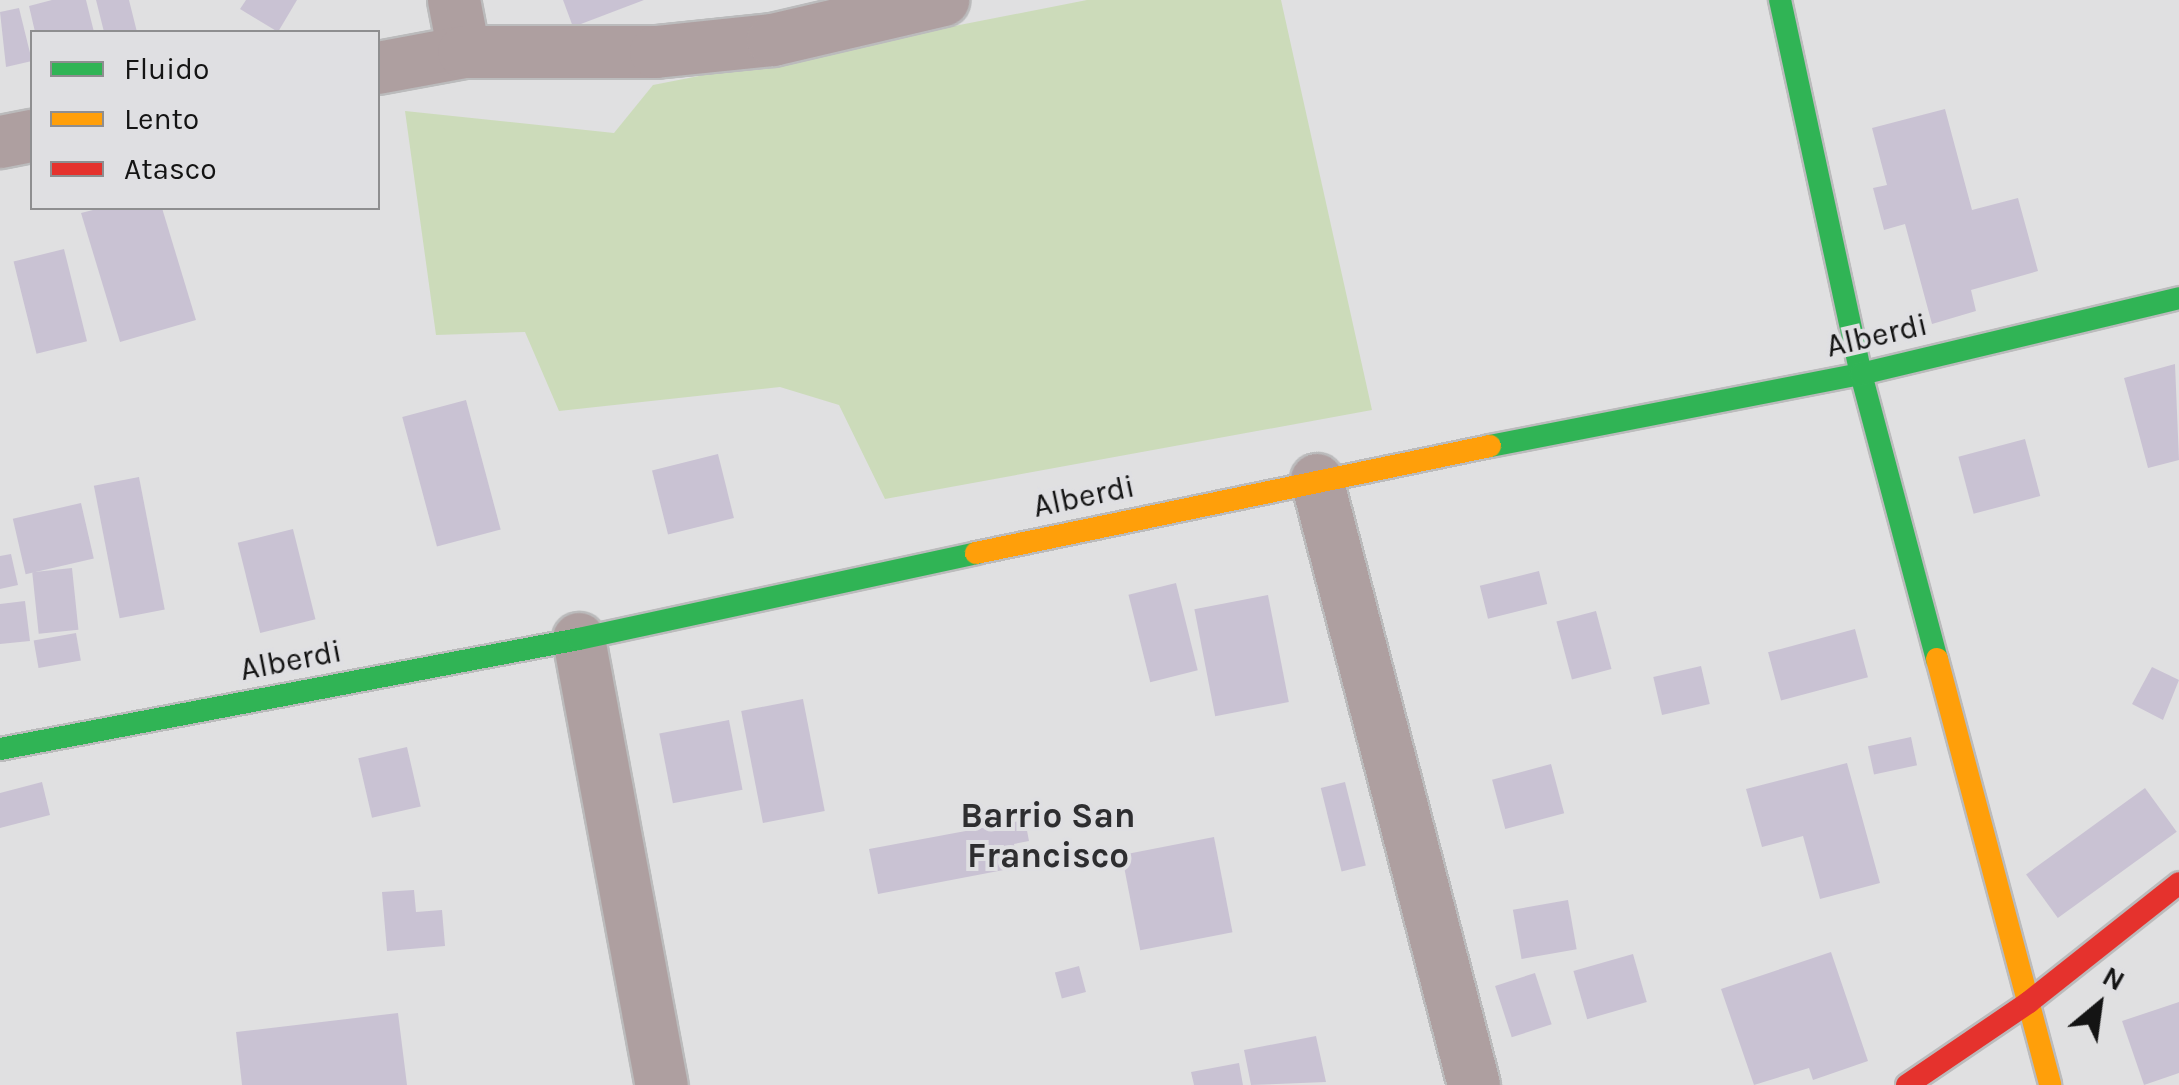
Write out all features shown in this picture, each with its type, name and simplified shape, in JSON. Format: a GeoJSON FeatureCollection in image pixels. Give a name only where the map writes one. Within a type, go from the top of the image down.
{"type":"FeatureCollection","features":[{"type":"Feature","properties":{"kind":"street"},"geometry":{"type":"LineString","coordinates":[[454,0],[464,52]]}},
{"type":"Feature","properties":{"kind":"street"},"geometry":{"type":"LineString","coordinates":[[380,68],[464,52],[656,52],[773,40],[943,0]]}},
{"type":"Feature","properties":{"kind":"street"},"geometry":{"type":"LineString","coordinates":[[1780,0],[1861,374],[2050,1085]]}},
{"type":"Feature","properties":{"kind":"street"},"geometry":{"type":"LineString","coordinates":[[0,142],[30,136]]}},
{"type":"Feature","properties":{"kind":"street","name":"Alberdi"},"geometry":{"type":"LineString","coordinates":[[0,749],[579,639],[1317,480],[1861,374],[2179,298]]}},
{"type":"Feature","properties":{"kind":"street"},"geometry":{"type":"LineString","coordinates":[[1317,480],[1474,1085]]}},
{"type":"Feature","properties":{"kind":"street"},"geometry":{"type":"LineString","coordinates":[[579,639],[662,1085]]}},
{"type":"Feature","properties":{"kind":"street"},"geometry":{"type":"LineString","coordinates":[[1907,1085],[2029,1002],[2179,883]]}},
{"type":"Feature","properties":{"kind":"green space"},"geometry":{"type":"Polygon","coordinates":[[[1087,0],[1281,0],[1372,410],[885,499],[839,405],[780,387],[559,411],[525,332],[436,335],[405,111],[614,133],[653,85],[1087,0]]]}},
{"type":"Feature","properties":{"kind":"building"},"geometry":{"type":"Polygon","coordinates":[[[52,0],[86,0],[94,30],[35,30],[29,6],[52,0]]]}},
{"type":"Feature","properties":{"kind":"building"},"geometry":{"type":"Polygon","coordinates":[[[96,0],[129,0],[136,30],[104,30],[96,0]]]}},
{"type":"Feature","properties":{"kind":"building"},"geometry":{"type":"Polygon","coordinates":[[[246,0],[297,0],[279,30],[240,9],[246,0]]]}},
{"type":"Feature","properties":{"kind":"building"},"geometry":{"type":"Polygon","coordinates":[[[563,0],[644,0],[573,27],[563,0]]]}},
{"type":"Feature","properties":{"kind":"building"},"geometry":{"type":"Polygon","coordinates":[[[19,8],[30,61],[6,67],[0,12],[19,8]]]}},
{"type":"Feature","properties":{"kind":"building"},"geometry":{"type":"Polygon","coordinates":[[[1945,109],[1972,210],[2018,198],[2038,271],[1971,290],[1976,311],[1932,324],[1905,224],[1884,230],[1873,188],[1887,185],[1872,128],[1945,109]]]}},
{"type":"Feature","properties":{"kind":"building"},"geometry":{"type":"Polygon","coordinates":[[[163,210],[196,320],[120,342],[81,213],[163,210]]]}},
{"type":"Feature","properties":{"kind":"building"},"geometry":{"type":"Polygon","coordinates":[[[64,249],[87,341],[37,354],[14,262],[64,249]]]}},
{"type":"Feature","properties":{"kind":"building"},"geometry":{"type":"Polygon","coordinates":[[[2175,364],[2179,460],[2148,468],[2124,378],[2175,364]]]}},
{"type":"Feature","properties":{"kind":"building"},"geometry":{"type":"Polygon","coordinates":[[[466,400],[501,529],[437,547],[402,417],[466,400]]]}},
{"type":"Feature","properties":{"kind":"building"},"geometry":{"type":"Polygon","coordinates":[[[2025,439],[2040,496],[1974,514],[1958,457],[2025,439]]]}},
{"type":"Feature","properties":{"kind":"building"},"geometry":{"type":"Polygon","coordinates":[[[718,454],[734,518],[668,534],[652,470],[718,454]]]}},
{"type":"Feature","properties":{"kind":"building"},"geometry":{"type":"Polygon","coordinates":[[[139,477],[165,610],[120,618],[94,486],[139,477]]]}},
{"type":"Feature","properties":{"kind":"building"},"geometry":{"type":"Polygon","coordinates":[[[81,503],[94,559],[26,574],[13,519],[81,503]]]}},
{"type":"Feature","properties":{"kind":"building"},"geometry":{"type":"Polygon","coordinates":[[[293,529],[315,619],[260,633],[238,543],[293,529]]]}},
{"type":"Feature","properties":{"kind":"building"},"geometry":{"type":"Polygon","coordinates":[[[11,554],[18,585],[0,589],[0,556],[11,554]]]}},
{"type":"Feature","properties":{"kind":"building"},"geometry":{"type":"Polygon","coordinates":[[[72,568],[78,630],[39,634],[32,572],[72,568]]]}},
{"type":"Feature","properties":{"kind":"building"},"geometry":{"type":"Polygon","coordinates":[[[1539,571],[1547,604],[1488,619],[1480,586],[1539,571]]]}},
{"type":"Feature","properties":{"kind":"building"},"geometry":{"type":"Polygon","coordinates":[[[1176,583],[1198,670],[1150,682],[1128,595],[1176,583]]]}},
{"type":"Feature","properties":{"kind":"building"},"geometry":{"type":"Polygon","coordinates":[[[1268,595],[1289,702],[1215,716],[1194,609],[1268,595]]]}},
{"type":"Feature","properties":{"kind":"building"},"geometry":{"type":"Polygon","coordinates":[[[25,601],[30,641],[0,644],[0,604],[25,601]]]}},
{"type":"Feature","properties":{"kind":"building"},"geometry":{"type":"Polygon","coordinates":[[[1596,611],[1612,669],[1572,680],[1556,622],[1596,611]]]}},
{"type":"Feature","properties":{"kind":"building"},"geometry":{"type":"Polygon","coordinates":[[[1855,629],[1868,677],[1781,701],[1768,652],[1855,629]]]}},
{"type":"Feature","properties":{"kind":"building"},"geometry":{"type":"Polygon","coordinates":[[[76,633],[81,661],[39,668],[34,640],[76,633]]]}},
{"type":"Feature","properties":{"kind":"building"},"geometry":{"type":"Polygon","coordinates":[[[1701,666],[1710,704],[1662,715],[1653,677],[1701,666]]]}},
{"type":"Feature","properties":{"kind":"building"},"geometry":{"type":"Polygon","coordinates":[[[2152,667],[2179,680],[2163,720],[2132,704],[2152,667]]]}},
{"type":"Feature","properties":{"kind":"building"},"geometry":{"type":"Polygon","coordinates":[[[803,699],[825,811],[763,823],[741,711],[803,699]]]}},
{"type":"Feature","properties":{"kind":"building"},"geometry":{"type":"Polygon","coordinates":[[[729,720],[743,790],[673,803],[659,734],[729,720]]]}},
{"type":"Feature","properties":{"kind":"building"},"geometry":{"type":"Polygon","coordinates":[[[1911,737],[1917,765],[1874,775],[1868,746],[1911,737]]]}},
{"type":"Feature","properties":{"kind":"building"},"geometry":{"type":"Polygon","coordinates":[[[407,747],[421,806],[372,818],[358,758],[407,747]]]}},
{"type":"Feature","properties":{"kind":"building"},"geometry":{"type":"Polygon","coordinates":[[[1847,763],[1880,883],[1820,899],[1803,836],[1762,847],[1746,789],[1847,763]]]}},
{"type":"Feature","properties":{"kind":"building"},"geometry":{"type":"Polygon","coordinates":[[[1551,764],[1564,813],[1505,829],[1492,780],[1551,764]]]}},
{"type":"Feature","properties":{"kind":"building"},"geometry":{"type":"Polygon","coordinates":[[[42,782],[50,815],[0,828],[0,793],[42,782]]]}},
{"type":"Feature","properties":{"kind":"building"},"geometry":{"type":"Polygon","coordinates":[[[1345,782],[1366,865],[1342,871],[1321,788],[1345,782]]]}},
{"type":"Feature","properties":{"kind":"building"},"geometry":{"type":"Polygon","coordinates":[[[2145,788],[2177,832],[2058,918],[2026,874],[2145,788]]]}},
{"type":"Feature","properties":{"kind":"building"},"geometry":{"type":"Polygon","coordinates":[[[1025,820],[1029,841],[1014,844],[1019,867],[878,894],[869,849],[1025,820]]]}},
{"type":"Feature","properties":{"kind":"building"},"geometry":{"type":"Polygon","coordinates":[[[1214,837],[1233,932],[1140,950],[1122,855],[1214,837]]]}},
{"type":"Feature","properties":{"kind":"building"},"geometry":{"type":"Polygon","coordinates":[[[414,890],[416,912],[442,910],[445,946],[387,951],[382,892],[414,890]]]}},
{"type":"Feature","properties":{"kind":"building"},"geometry":{"type":"Polygon","coordinates":[[[1568,900],[1577,949],[1522,959],[1513,910],[1568,900]]]}},
{"type":"Feature","properties":{"kind":"building"},"geometry":{"type":"Polygon","coordinates":[[[1831,952],[1868,1061],[1813,1080],[1809,1068],[1754,1085],[1721,989],[1831,952]]]}},
{"type":"Feature","properties":{"kind":"building"},"geometry":{"type":"Polygon","coordinates":[[[1633,954],[1647,1002],[1587,1019],[1573,971],[1633,954]]]}},
{"type":"Feature","properties":{"kind":"building"},"geometry":{"type":"Polygon","coordinates":[[[1079,966],[1086,992],[1062,999],[1055,972],[1079,966]]]}},
{"type":"Feature","properties":{"kind":"building"},"geometry":{"type":"Polygon","coordinates":[[[1535,973],[1552,1024],[1512,1037],[1495,986],[1535,973]]]}},
{"type":"Feature","properties":{"kind":"building"},"geometry":{"type":"Polygon","coordinates":[[[2179,1002],[2179,1073],[2144,1085],[2122,1021],[2179,1002]]]}},
{"type":"Feature","properties":{"kind":"building"},"geometry":{"type":"Polygon","coordinates":[[[398,1013],[407,1085],[242,1085],[236,1032],[398,1013]]]}},
{"type":"Feature","properties":{"kind":"building"},"geometry":{"type":"Polygon","coordinates":[[[1316,1036],[1326,1082],[1251,1085],[1244,1050],[1316,1036]]]}},
{"type":"Feature","properties":{"kind":"building"},"geometry":{"type":"Polygon","coordinates":[[[1239,1063],[1243,1085],[1194,1085],[1191,1072],[1239,1063]]]}},
{"type":"Feature","properties":{"kind":"traffic: fast"},"geometry":{"type":"LineString","coordinates":[[1780,0],[1861,374],[1937,659]]}},
{"type":"Feature","properties":{"kind":"traffic: fast"},"geometry":{"type":"LineString","coordinates":[[1490,446],[1861,374],[2179,298]]}},
{"type":"Feature","properties":{"kind":"traffic: fast"},"geometry":{"type":"LineString","coordinates":[[0,749],[579,639],[976,553]]}},
{"type":"Feature","properties":{"kind":"traffic: slow"},"geometry":{"type":"LineString","coordinates":[[976,553],[1490,446]]}},
{"type":"Feature","properties":{"kind":"traffic: slow"},"geometry":{"type":"LineString","coordinates":[[1937,659],[2050,1085]]}},
{"type":"Feature","properties":{"kind":"traffic: jam"},"geometry":{"type":"LineString","coordinates":[[1907,1085],[2029,1002],[2179,883]]}},
{"type":"Feature","properties":{"kind":"district","name":"Barrio San Francisco"},"geometry":{"type":"Point","coordinates":[1048,836]}}]}
